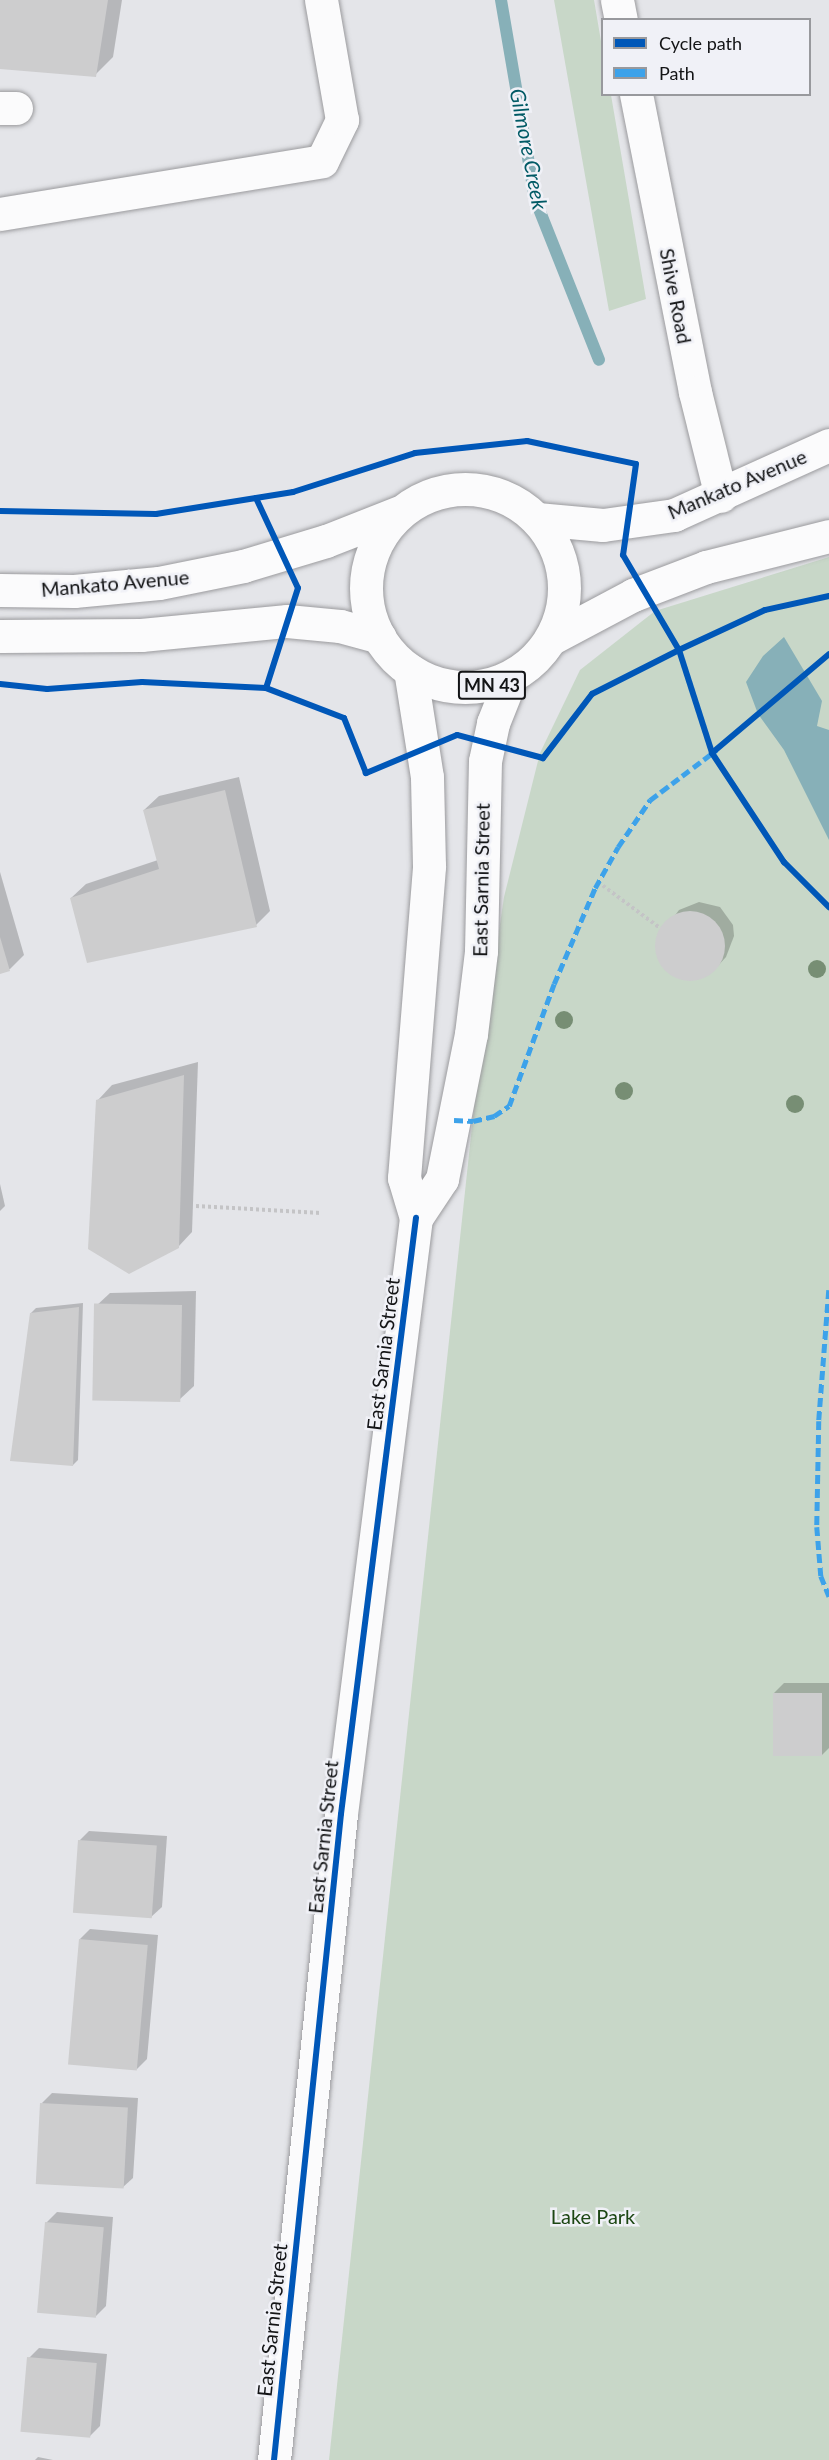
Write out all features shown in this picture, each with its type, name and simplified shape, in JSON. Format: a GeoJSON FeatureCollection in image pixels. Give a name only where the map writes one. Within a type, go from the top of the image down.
{"type":"FeatureCollection","features":[{"type":"Feature","properties":{"kind":"main road"},"geometry":{"type":"LineString","coordinates":[[0,214],[322,160],[342,120],[321,0]]}},
{"type":"Feature","properties":{"kind":"main road"},"geometry":{"type":"LineString","coordinates":[[617,0],[621,18]]}},
{"type":"Feature","properties":{"kind":"main road","name":"Shive Road"},"geometry":{"type":"LineString","coordinates":[[636,96],[695,392],[721,496]]}},
{"type":"Feature","properties":{"kind":"main road","name":"Mankato Avenue"},"geometry":{"type":"LineString","coordinates":[[0,590],[74,591],[180,579],[263,560],[400,512],[439,491],[465,488],[498,495],[537,519],[603,525],[640,522],[674,514],[721,496],[829,446]]}},
{"type":"Feature","properties":{"kind":"main road","name":"Mankato Avenue"},"geometry":{"type":"LineString","coordinates":[[400,512],[383,532],[369,568],[369,607],[380,637],[410,670],[435,683],[459,688],[485,687],[510,678],[535,660],[554,638],[633,595],[706,567],[829,536]]}},
{"type":"Feature","properties":{"kind":"main road","name":"Mankato Avenue"},"geometry":{"type":"LineString","coordinates":[[537,519],[553,545],[562,576],[562,609],[554,638]]}},
{"type":"Feature","properties":{"kind":"main road"},"geometry":{"type":"LineString","coordinates":[[0,636],[141,635],[287,621],[340,626],[380,637]]}},
{"type":"Feature","properties":{"kind":"main road","name":"East Sarnia Street"},"geometry":{"type":"LineString","coordinates":[[274,2460],[341,1814],[416,1218],[404,1178],[429,866],[427,777],[410,670]]}},
{"type":"Feature","properties":{"kind":"main road","name":"East Sarnia Street"},"geometry":{"type":"LineString","coordinates":[[416,1218],[442,1179],[471,1034],[481,951],[485,761],[493,723],[510,678]]}},
{"type":"Feature","properties":{"kind":"path"},"geometry":{"type":"LineString","coordinates":[[598,882],[660,928]]}},
{"type":"Feature","properties":{"kind":"path"},"geometry":{"type":"LineString","coordinates":[[196,1206],[321,1213]]}},
{"type":"Feature","properties":{"kind":"green space"},"geometry":{"type":"Polygon","coordinates":[[[554,0],[594,0],[601,41],[601,96],[611,96],[646,299],[609,311],[554,0]]]}},
{"type":"Feature","properties":{"kind":"green space","name":"Lake Park"},"geometry":{"type":"Polygon","coordinates":[[[829,557],[829,2460],[329,2460],[476,1089],[504,897],[540,753],[580,670],[655,611],[829,557]]]}},
{"type":"Feature","properties":{"kind":"water"},"geometry":{"type":"Polygon","coordinates":[[[784,637],[822,701],[817,726],[829,730],[829,840],[784,750],[758,714],[746,682],[763,656],[784,637]]]}},
{"type":"Feature","properties":{"kind":"building"},"geometry":{"type":"Polygon","coordinates":[[[0,0],[108,0],[96,77],[0,69],[0,0]]]}},
{"type":"Feature","properties":{"kind":"building"},"geometry":{"type":"Polygon","coordinates":[[[225,790],[257,927],[87,963],[70,898],[159,869],[143,810],[225,790]]]}},
{"type":"Feature","properties":{"kind":"building"},"geometry":{"type":"Polygon","coordinates":[[[690,911],[703,914],[715,921],[722,933],[725,946],[722,959],[715,971],[703,978],[690,981],[677,978],[665,971],[658,959],[655,946],[658,933],[665,921],[677,914],[690,911]]]}},
{"type":"Feature","properties":{"kind":"building"},"geometry":{"type":"Polygon","coordinates":[[[0,937],[10,971],[0,974],[0,937]]]}},
{"type":"Feature","properties":{"kind":"building"},"geometry":{"type":"Polygon","coordinates":[[[184,1075],[179,1248],[129,1274],[88,1249],[96,1100],[184,1075]]]}},
{"type":"Feature","properties":{"kind":"building"},"geometry":{"type":"Polygon","coordinates":[[[94,1303],[182,1305],[180,1402],[92,1400],[94,1303]]]}},
{"type":"Feature","properties":{"kind":"building"},"geometry":{"type":"Polygon","coordinates":[[[79,1307],[73,1466],[10,1461],[30,1313],[79,1307]]]}},
{"type":"Feature","properties":{"kind":"building"},"geometry":{"type":"Polygon","coordinates":[[[773,1693],[822,1693],[822,1756],[773,1756],[773,1693]]]}},
{"type":"Feature","properties":{"kind":"building"},"geometry":{"type":"Polygon","coordinates":[[[78,1840],[157,1846],[152,1918],[73,1913],[78,1840]]]}},
{"type":"Feature","properties":{"kind":"building"},"geometry":{"type":"Polygon","coordinates":[[[79,1939],[148,1945],[137,2071],[68,2065],[79,1939]]]}},
{"type":"Feature","properties":{"kind":"building"},"geometry":{"type":"Polygon","coordinates":[[[40,2103],[128,2108],[124,2188],[36,2184],[40,2103]]]}},
{"type":"Feature","properties":{"kind":"building"},"geometry":{"type":"Polygon","coordinates":[[[45,2222],[104,2227],[96,2318],[37,2313],[45,2222]]]}},
{"type":"Feature","properties":{"kind":"building"},"geometry":{"type":"Polygon","coordinates":[[[27,2357],[97,2363],[90,2438],[20,2432],[27,2357]]]}},
{"type":"Feature","properties":{"kind":"waterway","name":"Gilmore Creek"},"geometry":{"type":"LineString","coordinates":[[501,0],[535,199],[599,360]]}},
{"type":"Feature","properties":{"kind":"marked path"},"geometry":{"type":"LineString","coordinates":[[454,1120],[473,1121],[494,1116],[509,1106],[554,984],[595,888],[618,847],[650,800],[716,750]]}},
{"type":"Feature","properties":{"kind":"marked path"},"geometry":{"type":"LineString","coordinates":[[829,1290],[819,1421],[817,1527],[821,1576],[829,1596]]}},
{"type":"Feature","properties":{"kind":"cycle path"},"geometry":{"type":"LineString","coordinates":[[0,511],[156,514],[293,492],[415,453],[527,441],[636,464],[623,555],[679,650],[592,694],[543,758],[457,735],[366,773],[344,718],[266,688],[142,682],[47,689],[0,684]]}},
{"type":"Feature","properties":{"kind":"cycle path"},"geometry":{"type":"LineString","coordinates":[[256,498],[298,588],[266,688]]}},
{"type":"Feature","properties":{"kind":"cycle path"},"geometry":{"type":"LineString","coordinates":[[829,596],[765,610],[679,650],[712,753],[784,862],[829,907]]}},
{"type":"Feature","properties":{"kind":"cycle path"},"geometry":{"type":"LineString","coordinates":[[712,753],[829,654]]}},
{"type":"Feature","properties":{"kind":"cycle path"},"geometry":{"type":"LineString","coordinates":[[274,2460],[341,1814],[416,1218]]}}]}
